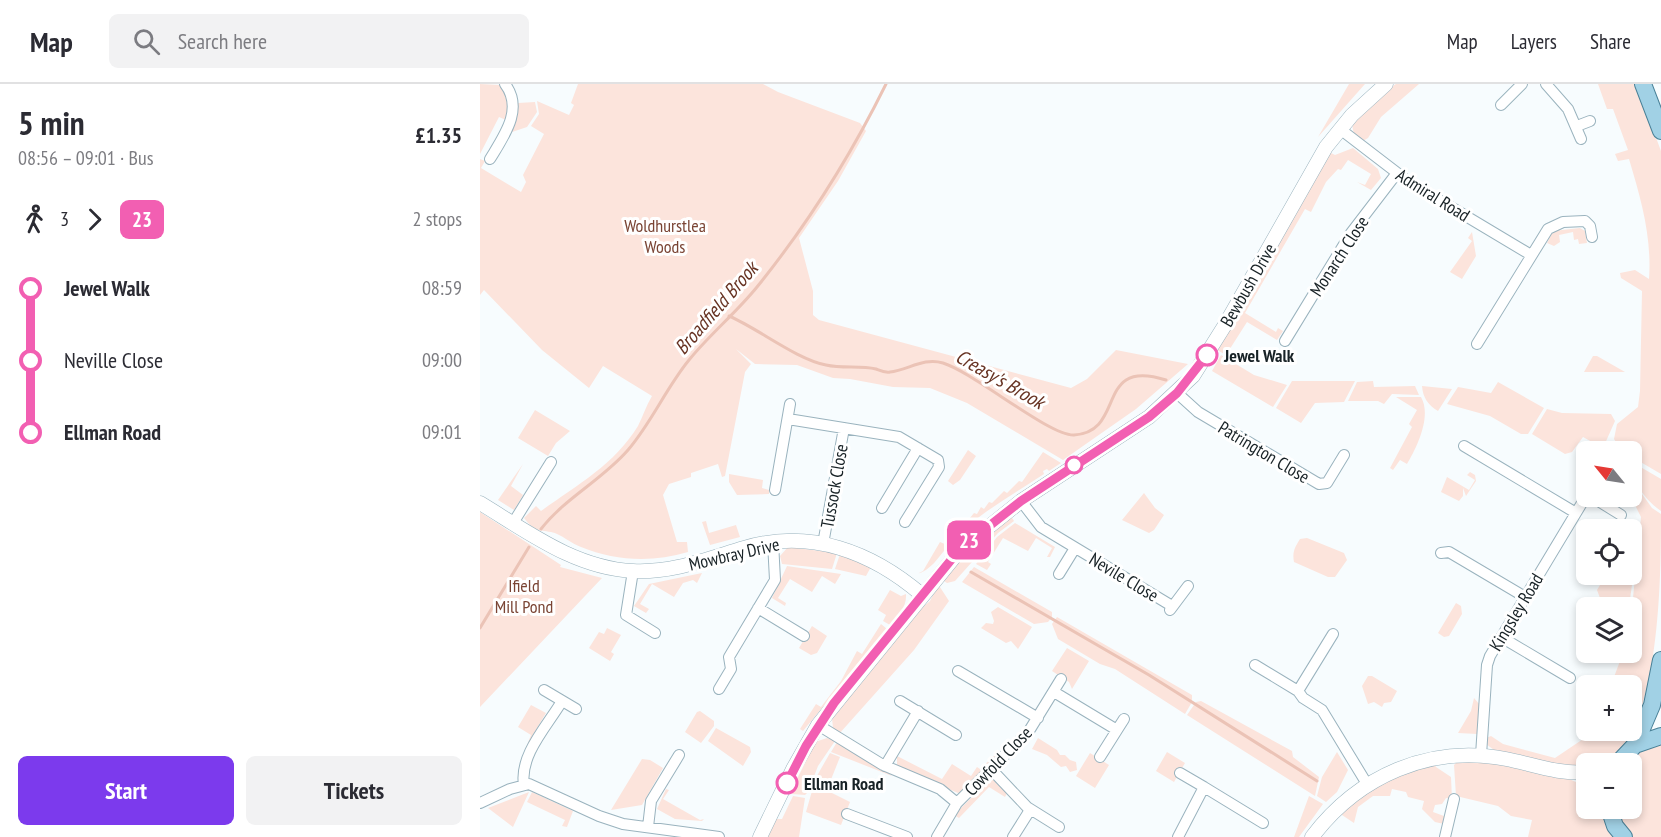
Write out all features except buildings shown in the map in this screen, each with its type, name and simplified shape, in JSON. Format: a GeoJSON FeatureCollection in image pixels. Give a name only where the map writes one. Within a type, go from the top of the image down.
{"type":"FeatureCollection","features":[{"type":"Feature","properties":{"kind":"main road"},"geometry":{"type":"LineString","coordinates":[[1642,84],[1661,131]]}},
{"type":"Feature","properties":{"kind":"main road"},"geometry":{"type":"LineString","coordinates":[[1627,753],[1635,745],[1652,705],[1661,660]]}},
{"type":"Feature","properties":{"kind":"main road"},"geometry":{"type":"LineString","coordinates":[[1635,745],[1661,736]]}},
{"type":"Feature","properties":{"kind":"main road"},"geometry":{"type":"LineString","coordinates":[[1613,819],[1622,836]]}},
{"type":"Feature","properties":{"kind":"street"},"geometry":{"type":"LineString","coordinates":[[490,159],[504,136],[512,115],[513,101],[505,84]]}},
{"type":"Feature","properties":{"kind":"street","name":"Bewbush Drive"},"geometry":{"type":"LineString","coordinates":[[760,837],[793,769],[818,725],[922,595],[973,536],[1021,501],[1149,417],[1193,376],[1321,156],[1340,129],[1364,102],[1386,84]]}},
{"type":"Feature","properties":{"kind":"street"},"geometry":{"type":"LineString","coordinates":[[1546,84],[1568,109],[1581,139]]}},
{"type":"Feature","properties":{"kind":"street"},"geometry":{"type":"LineString","coordinates":[[1501,105],[1518,85]]}},
{"type":"Feature","properties":{"kind":"street"},"geometry":{"type":"LineString","coordinates":[[1577,126],[1590,121]]}},
{"type":"Feature","properties":{"kind":"street","name":"Admiral Road"},"geometry":{"type":"LineString","coordinates":[[1340,129],[1397,173],[1531,255]]}},
{"type":"Feature","properties":{"kind":"street","name":"Monarch Close"},"geometry":{"type":"LineString","coordinates":[[1285,341],[1351,233],[1397,173]]}},
{"type":"Feature","properties":{"kind":"street"},"geometry":{"type":"LineString","coordinates":[[1477,344],[1548,229],[1557,224],[1586,221],[1590,226],[1592,237]]}},
{"type":"Feature","properties":{"kind":"street","name":"Patrington Close"},"geometry":{"type":"LineString","coordinates":[[1177,393],[1198,412],[1319,484],[1327,483],[1344,454]]}},
{"type":"Feature","properties":{"kind":"street"},"geometry":{"type":"LineString","coordinates":[[775,490],[790,404]]}},
{"type":"Feature","properties":{"kind":"street","name":"Tussock Close"},"geometry":{"type":"LineString","coordinates":[[788,418],[899,437],[938,459],[940,465],[905,522]]}},
{"type":"Feature","properties":{"kind":"street","name":"Tussock Close"},"geometry":{"type":"LineString","coordinates":[[824,544],[844,428]]}},
{"type":"Feature","properties":{"kind":"street"},"geometry":{"type":"LineString","coordinates":[[1464,446],[1576,513],[1588,497],[1621,514]]}},
{"type":"Feature","properties":{"kind":"street"},"geometry":{"type":"LineString","coordinates":[[882,508],[918,448]]}},
{"type":"Feature","properties":{"kind":"street"},"geometry":{"type":"LineString","coordinates":[[513,523],[551,462]]}},
{"type":"Feature","properties":{"kind":"street","name":"Nevile Close"},"geometry":{"type":"LineString","coordinates":[[1021,501],[1041,527],[1171,608],[1188,586]]}},
{"type":"Feature","properties":{"kind":"street","name":"Mowbray Drive"},"geometry":{"type":"LineString","coordinates":[[480,503],[584,561],[633,571],[678,567],[773,542],[824,544],[874,560],[922,595]]}},
{"type":"Feature","properties":{"kind":"street","name":"Kingsley Road"},"geometry":{"type":"LineString","coordinates":[[1481,755],[1486,665],[1576,513]]}},
{"type":"Feature","properties":{"kind":"street"},"geometry":{"type":"LineString","coordinates":[[719,689],[731,669],[729,657],[775,580],[773,542]]}},
{"type":"Feature","properties":{"kind":"street","name":"Nevile Close"},"geometry":{"type":"LineString","coordinates":[[1059,574],[1075,548]]}},
{"type":"Feature","properties":{"kind":"street"},"geometry":{"type":"LineString","coordinates":[[1441,553],[1449,552],[1525,597]]}},
{"type":"Feature","properties":{"kind":"street"},"geometry":{"type":"LineString","coordinates":[[633,571],[626,615],[654,633]]}},
{"type":"Feature","properties":{"kind":"street"},"geometry":{"type":"LineString","coordinates":[[758,608],[804,636]]}},
{"type":"Feature","properties":{"kind":"street"},"geometry":{"type":"LineString","coordinates":[[1298,691],[1333,634]]}},
{"type":"Feature","properties":{"kind":"street"},"geometry":{"type":"LineString","coordinates":[[1502,637],[1570,678]]}},
{"type":"Feature","properties":{"kind":"street"},"geometry":{"type":"LineString","coordinates":[[1255,665],[1298,691],[1324,713],[1367,784]]}},
{"type":"Feature","properties":{"kind":"street","name":"Cowfold Close"},"geometry":{"type":"LineString","coordinates":[[957,671],[1038,718]]}},
{"type":"Feature","properties":{"kind":"street","name":"Cowfold Close"},"geometry":{"type":"LineString","coordinates":[[937,837],[957,803],[1020,742],[1038,718],[1061,679]]}},
{"type":"Feature","properties":{"kind":"street"},"geometry":{"type":"LineString","coordinates":[[544,690],[576,709]]}},
{"type":"Feature","properties":{"kind":"street"},"geometry":{"type":"LineString","coordinates":[[1054,692],[1117,730]]}},
{"type":"Feature","properties":{"kind":"street"},"geometry":{"type":"LineString","coordinates":[[524,784],[523,770],[527,758],[562,701]]}},
{"type":"Feature","properties":{"kind":"street"},"geometry":{"type":"LineString","coordinates":[[900,701],[956,735]]}},
{"type":"Feature","properties":{"kind":"street"},"geometry":{"type":"LineString","coordinates":[[885,766],[918,711]]}},
{"type":"Feature","properties":{"kind":"street"},"geometry":{"type":"LineString","coordinates":[[1100,757],[1124,719]]}},
{"type":"Feature","properties":{"kind":"street","name":"Cowfold Close"},"geometry":{"type":"LineString","coordinates":[[818,725],[885,766],[937,787],[957,803]]}},
{"type":"Feature","properties":{"kind":"street"},"geometry":{"type":"LineString","coordinates":[[648,826],[651,801],[679,755]]}},
{"type":"Feature","properties":{"kind":"street"},"geometry":{"type":"LineString","coordinates":[[1312,837],[1334,811],[1367,784],[1415,762],[1442,756],[1481,755],[1561,771],[1576,772]]}},
{"type":"Feature","properties":{"kind":"street"},"geometry":{"type":"LineString","coordinates":[[991,769],[1030,810],[1059,827]]}},
{"type":"Feature","properties":{"kind":"street"},"geometry":{"type":"LineString","coordinates":[[1561,771],[1576,778]]}},
{"type":"Feature","properties":{"kind":"street"},"geometry":{"type":"LineString","coordinates":[[1180,773],[1263,823]]}},
{"type":"Feature","properties":{"kind":"street"},"geometry":{"type":"LineString","coordinates":[[480,803],[524,784],[544,789],[598,816],[623,824],[719,837]]}},
{"type":"Feature","properties":{"kind":"street"},"geometry":{"type":"LineString","coordinates":[[1178,837],[1204,787]]}},
{"type":"Feature","properties":{"kind":"street"},"geometry":{"type":"LineString","coordinates":[[1444,837],[1454,799]]}},
{"type":"Feature","properties":{"kind":"street"},"geometry":{"type":"LineString","coordinates":[[1013,837],[1030,810]]}},
{"type":"Feature","properties":{"kind":"street"},"geometry":{"type":"LineString","coordinates":[[847,814],[880,833],[907,837]]}},
{"type":"Feature","properties":{"kind":"green space"},"geometry":{"type":"Polygon","coordinates":[[[480,84],[500,85],[505,93],[507,106],[506,120],[499,117],[480,154],[480,84]]]}},
{"type":"Feature","properties":{"kind":"green space","name":"Woldhurstlea Woods"},"geometry":{"type":"Polygon","coordinates":[[[578,84],[763,84],[778,92],[860,123],[866,131],[838,181],[799,238],[813,291],[813,315],[819,320],[1071,388],[1087,379],[1116,350],[1188,364],[1136,409],[1063,460],[967,403],[930,388],[893,387],[833,378],[797,365],[755,364],[736,349],[751,364],[745,372],[725,476],[722,477],[718,464],[691,473],[691,477],[669,484],[663,495],[677,542],[687,542],[688,552],[661,558],[620,558],[594,552],[555,533],[536,529],[524,518],[536,506],[541,511],[581,483],[618,452],[638,426],[652,396],[603,366],[589,388],[542,350],[484,290],[480,295],[480,159],[485,161],[481,168],[521,192],[526,182],[523,175],[544,134],[531,126],[539,114],[537,101],[569,115],[574,105],[571,103],[578,84]]]}},
{"type":"Feature","properties":{"kind":"green space"},"geometry":{"type":"Polygon","coordinates":[[[1349,84],[1365,84],[1318,137],[1349,84]]]}},
{"type":"Feature","properties":{"kind":"green space"},"geometry":{"type":"Polygon","coordinates":[[[1396,84],[1419,84],[1381,117],[1368,138],[1363,141],[1354,135],[1352,124],[1386,90],[1396,84]]]}},
{"type":"Feature","properties":{"kind":"green space"},"geometry":{"type":"Polygon","coordinates":[[[1598,84],[1636,84],[1661,151],[1661,474],[1642,463],[1642,441],[1615,441],[1614,439],[1617,424],[1638,407],[1640,391],[1642,291],[1621,278],[1620,273],[1635,270],[1649,279],[1649,248],[1641,203],[1629,159],[1618,161],[1615,154],[1628,150],[1613,109],[1607,109],[1598,84]]]}},
{"type":"Feature","properties":{"kind":"green space"},"geometry":{"type":"Polygon","coordinates":[[[535,102],[537,112],[527,127],[512,132],[518,103],[535,102]]]}},
{"type":"Feature","properties":{"kind":"green space"},"geometry":{"type":"Polygon","coordinates":[[[1353,148],[1378,169],[1381,178],[1371,190],[1357,182],[1365,185],[1371,174],[1348,160],[1341,170],[1338,169],[1326,182],[1311,212],[1305,209],[1245,313],[1276,332],[1278,328],[1283,331],[1277,340],[1247,322],[1226,355],[1217,350],[1329,152],[1335,155],[1353,148]]]}},
{"type":"Feature","properties":{"kind":"green space"},"geometry":{"type":"Polygon","coordinates":[[[1580,228],[1585,231],[1587,243],[1579,244],[1578,239],[1574,240],[1573,232],[1559,235],[1560,242],[1554,246],[1547,243],[1553,231],[1580,228]]]}},
{"type":"Feature","properties":{"kind":"green space"},"geometry":{"type":"Polygon","coordinates":[[[1472,232],[1476,256],[1462,279],[1450,272],[1472,241],[1468,238],[1472,232]]]}},
{"type":"Feature","properties":{"kind":"green space"},"geometry":{"type":"Polygon","coordinates":[[[1221,355],[1254,375],[1287,385],[1273,407],[1212,371],[1221,355]]]}},
{"type":"Feature","properties":{"kind":"green space"},"geometry":{"type":"Polygon","coordinates":[[[1593,356],[1597,356],[1625,372],[1584,372],[1593,356]]]}},
{"type":"Feature","properties":{"kind":"green space"},"geometry":{"type":"Polygon","coordinates":[[[1292,381],[1355,381],[1344,402],[1315,403],[1301,423],[1276,408],[1292,381]]]}},
{"type":"Feature","properties":{"kind":"green space"},"geometry":{"type":"Polygon","coordinates":[[[1373,381],[1374,387],[1415,386],[1419,395],[1392,394],[1384,404],[1378,401],[1348,401],[1357,382],[1373,381]]]}},
{"type":"Feature","properties":{"kind":"green space"},"geometry":{"type":"Polygon","coordinates":[[[1498,382],[1544,408],[1528,434],[1521,434],[1490,416],[1447,404],[1458,387],[1491,393],[1498,382]]]}},
{"type":"Feature","properties":{"kind":"green space"},"geometry":{"type":"Polygon","coordinates":[[[1422,386],[1452,389],[1438,411],[1427,401],[1422,386]]]}},
{"type":"Feature","properties":{"kind":"green space"},"geometry":{"type":"Polygon","coordinates":[[[1396,397],[1421,397],[1425,413],[1422,431],[1411,457],[1407,464],[1400,460],[1393,470],[1390,468],[1412,427],[1409,424],[1417,410],[1396,397]]]}},
{"type":"Feature","properties":{"kind":"green space"},"geometry":{"type":"Polygon","coordinates":[[[1547,409],[1562,413],[1611,414],[1615,421],[1606,441],[1590,441],[1583,437],[1580,441],[1576,441],[1576,447],[1572,452],[1565,454],[1532,434],[1547,409]]]}},
{"type":"Feature","properties":{"kind":"green space"},"geometry":{"type":"Polygon","coordinates":[[[535,410],[570,431],[556,443],[548,456],[518,438],[535,410]]]}},
{"type":"Feature","properties":{"kind":"green space"},"geometry":{"type":"Polygon","coordinates":[[[968,450],[976,456],[960,480],[953,485],[948,481],[968,450]]]}},
{"type":"Feature","properties":{"kind":"green space"},"geometry":{"type":"Polygon","coordinates":[[[1043,452],[1061,463],[1049,471],[1047,469],[1043,471],[1044,474],[980,516],[957,536],[930,567],[922,572],[917,574],[923,571],[940,542],[947,545],[959,524],[962,525],[966,518],[969,519],[974,513],[977,514],[981,507],[984,509],[989,502],[992,503],[1004,491],[1007,493],[1019,481],[1022,482],[1043,452]]]}},
{"type":"Feature","properties":{"kind":"green space"},"geometry":{"type":"Polygon","coordinates":[[[523,464],[511,486],[523,495],[514,510],[498,500],[523,464]]]}},
{"type":"Feature","properties":{"kind":"green space"},"geometry":{"type":"Polygon","coordinates":[[[1642,468],[1661,479],[1661,511],[1642,492],[1642,468]]]}},
{"type":"Feature","properties":{"kind":"green space"},"geometry":{"type":"Polygon","coordinates":[[[1470,472],[1475,475],[1476,481],[1466,496],[1463,488],[1463,496],[1459,501],[1441,492],[1447,477],[1469,490],[1475,480],[1467,475],[1470,472]]]}},
{"type":"Feature","properties":{"kind":"green space"},"geometry":{"type":"Polygon","coordinates":[[[729,474],[763,480],[762,488],[769,490],[769,494],[737,495],[729,482],[729,474]]]}},
{"type":"Feature","properties":{"kind":"green space"},"geometry":{"type":"Polygon","coordinates":[[[1144,493],[1155,508],[1164,515],[1154,530],[1149,533],[1122,520],[1144,493]]]}},
{"type":"Feature","properties":{"kind":"green space"},"geometry":{"type":"Polygon","coordinates":[[[1642,494],[1652,508],[1661,514],[1658,610],[1647,686],[1642,702],[1642,675],[1615,675],[1619,663],[1642,663],[1642,597],[1633,597],[1634,585],[1642,585],[1642,519],[1636,507],[1642,507],[1642,494]]]}},
{"type":"Feature","properties":{"kind":"green space","name":"Ifield Mill Pond"},"geometry":{"type":"Polygon","coordinates":[[[480,512],[561,565],[560,567],[602,578],[480,707],[480,512]]]}},
{"type":"Feature","properties":{"kind":"green space"},"geometry":{"type":"Polygon","coordinates":[[[1010,515],[1014,521],[998,533],[955,581],[947,583],[941,579],[954,563],[1010,515]]]}},
{"type":"Feature","properties":{"kind":"green space"},"geometry":{"type":"Polygon","coordinates":[[[706,521],[709,533],[736,525],[740,537],[710,545],[702,522],[706,521]]]}},
{"type":"Feature","properties":{"kind":"green space"},"geometry":{"type":"Polygon","coordinates":[[[1015,523],[1055,547],[1050,557],[1047,557],[1052,548],[1036,538],[1028,551],[1003,538],[988,562],[991,564],[987,570],[976,564],[997,537],[1015,523]]]}},
{"type":"Feature","properties":{"kind":"green space"},"geometry":{"type":"Polygon","coordinates":[[[1307,538],[1344,553],[1347,560],[1335,577],[1328,577],[1294,562],[1294,552],[1300,539],[1307,538]]]}},
{"type":"Feature","properties":{"kind":"green space"},"geometry":{"type":"Polygon","coordinates":[[[788,547],[837,553],[832,569],[782,564],[780,556],[788,547]]]}},
{"type":"Feature","properties":{"kind":"green space"},"geometry":{"type":"Polygon","coordinates":[[[840,554],[872,565],[866,576],[835,569],[840,554]]]}},
{"type":"Feature","properties":{"kind":"green space"},"geometry":{"type":"Polygon","coordinates":[[[787,566],[841,574],[835,584],[822,576],[812,592],[790,579],[778,598],[786,603],[785,606],[772,598],[787,566]]]}},
{"type":"Feature","properties":{"kind":"green space"},"geometry":{"type":"Polygon","coordinates":[[[974,567],[1052,612],[1052,617],[1048,622],[1034,624],[962,582],[974,567]]]}},
{"type":"Feature","properties":{"kind":"green space"},"geometry":{"type":"Polygon","coordinates":[[[702,573],[697,583],[693,580],[683,583],[674,597],[652,584],[640,604],[649,609],[646,613],[634,606],[649,584],[702,573]]]}},
{"type":"Feature","properties":{"kind":"green space"},"geometry":{"type":"Polygon","coordinates":[[[938,584],[949,601],[914,650],[839,734],[833,728],[832,718],[917,612],[930,601],[938,584]]]}},
{"type":"Feature","properties":{"kind":"green space"},"geometry":{"type":"Polygon","coordinates":[[[1600,585],[1632,585],[1630,597],[1600,597],[1597,590],[1600,585]]]}},
{"type":"Feature","properties":{"kind":"green space"},"geometry":{"type":"Polygon","coordinates":[[[890,590],[901,596],[906,594],[906,599],[899,615],[890,625],[883,621],[886,615],[878,610],[890,590]]]}},
{"type":"Feature","properties":{"kind":"green space"},"geometry":{"type":"Polygon","coordinates":[[[1456,603],[1461,606],[1462,614],[1449,636],[1444,637],[1438,633],[1456,603]]]}},
{"type":"Feature","properties":{"kind":"green space"},"geometry":{"type":"Polygon","coordinates":[[[998,607],[1032,627],[1018,649],[1011,641],[1006,643],[981,628],[986,623],[993,624],[991,612],[998,607]]]}},
{"type":"Feature","properties":{"kind":"green space"},"geometry":{"type":"Polygon","coordinates":[[[1057,617],[1192,695],[1192,702],[1185,714],[1115,669],[1100,664],[1058,639],[1052,624],[1057,617]]]}},
{"type":"Feature","properties":{"kind":"green space"},"geometry":{"type":"Polygon","coordinates":[[[881,624],[887,629],[803,731],[800,729],[816,704],[821,707],[841,681],[857,651],[862,654],[881,624]]]}},
{"type":"Feature","properties":{"kind":"green space"},"geometry":{"type":"Polygon","coordinates":[[[812,626],[827,636],[817,653],[811,655],[799,648],[812,626]]]}},
{"type":"Feature","properties":{"kind":"green space"},"geometry":{"type":"Polygon","coordinates":[[[607,628],[621,635],[611,652],[614,654],[610,661],[589,648],[599,632],[604,634],[607,628]]]}},
{"type":"Feature","properties":{"kind":"green space"},"geometry":{"type":"Polygon","coordinates":[[[1067,648],[1089,661],[1072,689],[1069,682],[1052,671],[1067,648]]]}},
{"type":"Feature","properties":{"kind":"green space"},"geometry":{"type":"Polygon","coordinates":[[[1368,676],[1372,676],[1397,691],[1391,702],[1384,703],[1382,707],[1374,702],[1368,704],[1362,686],[1368,676]]]}},
{"type":"Feature","properties":{"kind":"green space"},"geometry":{"type":"Polygon","coordinates":[[[1474,698],[1480,705],[1477,734],[1458,733],[1471,711],[1474,698]]]}},
{"type":"Feature","properties":{"kind":"green space"},"geometry":{"type":"Polygon","coordinates":[[[1201,701],[1292,751],[1293,757],[1319,777],[1315,796],[1187,715],[1196,702],[1201,701]]]}},
{"type":"Feature","properties":{"kind":"green space"},"geometry":{"type":"Polygon","coordinates":[[[531,705],[546,713],[527,745],[531,735],[518,727],[531,705]]]}},
{"type":"Feature","properties":{"kind":"green space"},"geometry":{"type":"Polygon","coordinates":[[[700,711],[714,721],[714,726],[701,743],[685,732],[697,712],[700,711]]]}},
{"type":"Feature","properties":{"kind":"green space"},"geometry":{"type":"Polygon","coordinates":[[[716,728],[750,747],[751,752],[743,766],[708,741],[716,728]]]}},
{"type":"Feature","properties":{"kind":"green space"},"geometry":{"type":"Polygon","coordinates":[[[1491,736],[1503,744],[1555,758],[1580,741],[1625,741],[1615,753],[1576,753],[1576,768],[1562,767],[1494,750],[1486,744],[1486,738],[1491,736]]]}},
{"type":"Feature","properties":{"kind":"green space"},"geometry":{"type":"Polygon","coordinates":[[[827,738],[835,741],[818,766],[808,792],[805,795],[792,794],[790,789],[815,742],[827,738]]]}},
{"type":"Feature","properties":{"kind":"green space"},"geometry":{"type":"Polygon","coordinates":[[[1038,738],[1057,750],[1060,755],[1065,755],[1076,762],[1077,770],[1070,772],[1066,766],[1061,767],[1047,755],[1032,749],[1038,738]]]}},
{"type":"Feature","properties":{"kind":"green space"},"geometry":{"type":"Polygon","coordinates":[[[837,742],[889,773],[892,776],[831,752],[837,742]]]}},
{"type":"Feature","properties":{"kind":"green space"},"geometry":{"type":"Polygon","coordinates":[[[1661,742],[1661,837],[1633,837],[1620,819],[1642,819],[1642,753],[1636,753],[1661,742]]]}},
{"type":"Feature","properties":{"kind":"green space"},"geometry":{"type":"Polygon","coordinates":[[[1167,752],[1185,763],[1174,782],[1156,771],[1167,752]]]}},
{"type":"Feature","properties":{"kind":"green space"},"geometry":{"type":"Polygon","coordinates":[[[1337,752],[1348,770],[1337,792],[1326,802],[1317,796],[1322,777],[1337,752]]]}},
{"type":"Feature","properties":{"kind":"green space"},"geometry":{"type":"Polygon","coordinates":[[[830,753],[840,757],[828,787],[814,781],[830,753]]]}},
{"type":"Feature","properties":{"kind":"green space"},"geometry":{"type":"Polygon","coordinates":[[[997,753],[995,760],[962,792],[958,793],[897,766],[897,756],[942,779],[952,764],[971,776],[977,767],[980,769],[997,753]]]}},
{"type":"Feature","properties":{"kind":"green space"},"geometry":{"type":"Polygon","coordinates":[[[1090,753],[1109,765],[1095,788],[1076,776],[1090,753]]]}},
{"type":"Feature","properties":{"kind":"green space"},"geometry":{"type":"Polygon","coordinates":[[[642,759],[650,760],[663,768],[642,805],[611,810],[642,759]]]}},
{"type":"Feature","properties":{"kind":"green space"},"geometry":{"type":"Polygon","coordinates":[[[1474,759],[1550,773],[1576,782],[1576,819],[1605,819],[1613,837],[1528,837],[1532,820],[1511,816],[1498,806],[1456,796],[1454,765],[1459,760],[1474,759]]]}},
{"type":"Feature","properties":{"kind":"green space"},"geometry":{"type":"Polygon","coordinates":[[[1435,764],[1451,777],[1452,799],[1446,798],[1442,804],[1435,805],[1433,812],[1444,816],[1444,824],[1435,822],[1422,809],[1424,801],[1408,797],[1406,792],[1392,789],[1390,796],[1373,796],[1358,807],[1354,823],[1339,813],[1388,778],[1435,764]]]}},
{"type":"Feature","properties":{"kind":"green space"},"geometry":{"type":"Polygon","coordinates":[[[990,779],[994,779],[1007,793],[1005,797],[989,787],[959,818],[954,815],[990,779]]]}},
{"type":"Feature","properties":{"kind":"green space"},"geometry":{"type":"Polygon","coordinates":[[[814,784],[850,802],[841,825],[806,812],[814,784]]]}},
{"type":"Feature","properties":{"kind":"green space"},"geometry":{"type":"Polygon","coordinates":[[[666,789],[669,790],[663,799],[700,820],[704,819],[702,821],[675,819],[657,809],[666,789]]]}},
{"type":"Feature","properties":{"kind":"green space"},"geometry":{"type":"Polygon","coordinates":[[[529,792],[513,827],[488,808],[529,792]]]}},
{"type":"Feature","properties":{"kind":"green space"},"geometry":{"type":"Polygon","coordinates":[[[532,792],[573,811],[567,827],[562,826],[565,820],[527,802],[532,792]]]}},
{"type":"Feature","properties":{"kind":"green space"},"geometry":{"type":"Polygon","coordinates":[[[793,796],[805,798],[799,837],[767,837],[775,819],[782,819],[793,796]]]}},
{"type":"Feature","properties":{"kind":"green space"},"geometry":{"type":"Polygon","coordinates":[[[1309,796],[1323,804],[1299,837],[1294,837],[1309,796]]]}},
{"type":"Feature","properties":{"kind":"waterway","name":"Creasy's Brook"},"geometry":{"type":"LineString","coordinates":[[541,529],[561,508],[607,471],[628,450],[689,360],[749,297],[827,189],[886,84]]}},
{"type":"Feature","properties":{"kind":"waterway","name":"Creasy's Brook"},"geometry":{"type":"LineString","coordinates":[[729,316],[802,357],[826,365],[870,368],[888,372],[929,362],[943,363],[957,369],[1047,426],[1074,435],[1090,431],[1101,422],[1119,387],[1129,378],[1144,376],[1166,380]]}},
{"type":"Feature","properties":{"kind":"waterway","name":"Broadfield Brook"},"geometry":{"type":"LineString","coordinates":[[480,628],[529,547]]}},
{"type":"Feature","properties":{"kind":"waterway"},"geometry":{"type":"LineString","coordinates":[[971,572],[1149,675],[1317,781]]}},
{"type":"Feature","properties":{"kind":"bus line","name":"23"},"geometry":{"type":"LineString","coordinates":[[787,783],[818,725],[834,703],[960,549],[973,536],[1021,501],[1149,417],[1193,376],[1207,355]]}},
{"type":"Feature","properties":{"kind":"place","name":"Jewel Walk"},"geometry":{"type":"Point","coordinates":[1207,355]}},
{"type":"Feature","properties":{"kind":"place","name":"Ellman Road"},"geometry":{"type":"Point","coordinates":[787,783]}}]}
